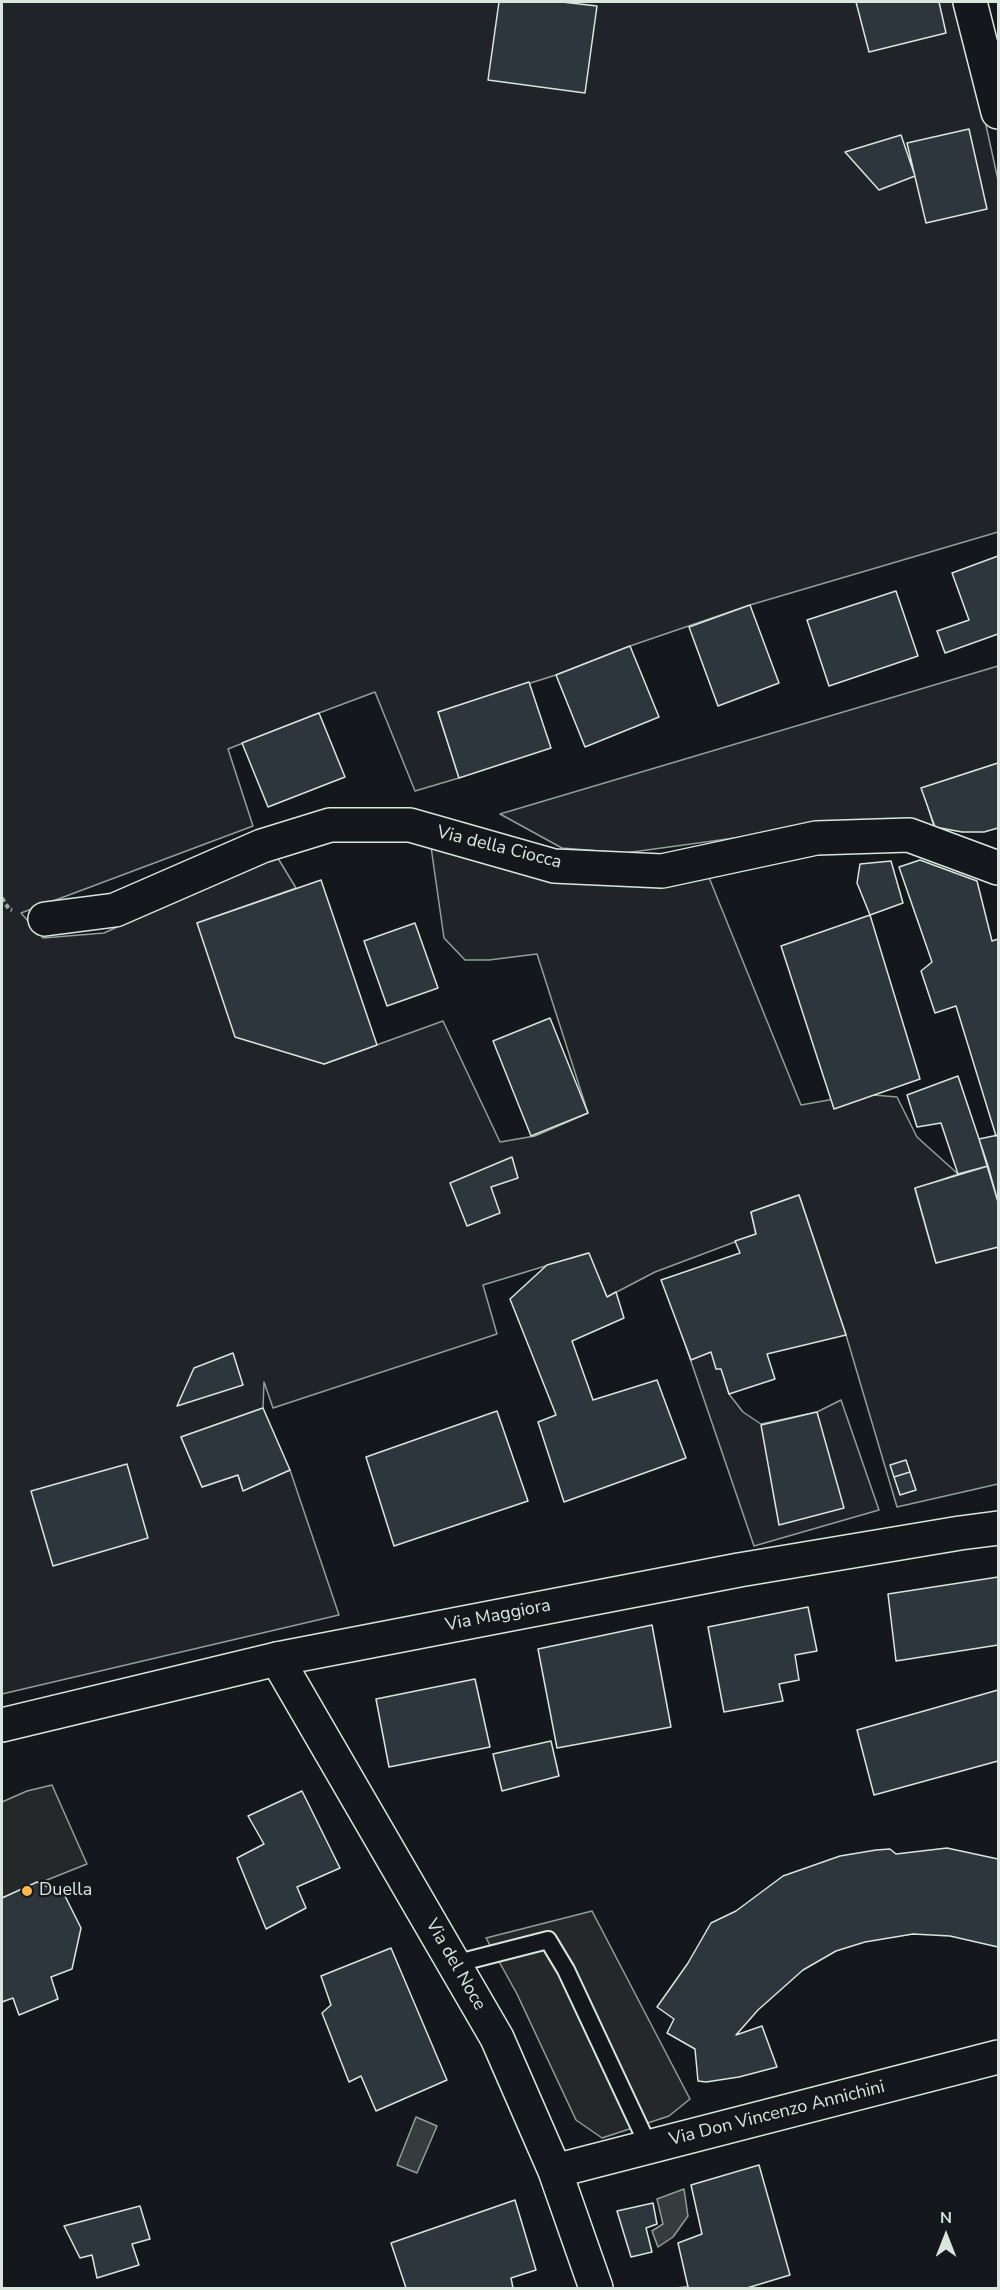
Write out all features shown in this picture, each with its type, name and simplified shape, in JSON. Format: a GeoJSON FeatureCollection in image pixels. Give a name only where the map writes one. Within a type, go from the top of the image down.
{"type":"FeatureCollection","features":[{"type":"Feature","properties":{"kind":"street"},"geometry":{"type":"LineString","coordinates":[[970,2],[999,112]]}},
{"type":"Feature","properties":{"kind":"street","name":"Via della Ciocca"},"geometry":{"type":"LineString","coordinates":[[45,920],[115,910],[262,846],[330,825],[410,825],[554,866],[662,871],[816,838],[909,835],[999,868]]}},
{"type":"Feature","properties":{"kind":"street","name":"Via Maggiora"},"geometry":{"type":"LineString","coordinates":[[2,1725],[277,1659],[739,1570],[999,1528]]}},
{"type":"Feature","properties":{"kind":"street","name":"Via del Noce"},"geometry":{"type":"LineString","coordinates":[[277,1659],[497,2038],[555,2171],[596,2289]]}},
{"type":"Feature","properties":{"kind":"street","name":"Via Don Vincenzo Annichini"},"geometry":{"type":"LineString","coordinates":[[555,2171],[999,2057]]}},
{"type":"Feature","properties":{"kind":"lane"},"geometry":{"type":"LineString","coordinates":[[454,1964],[548,1940],[566,1970],[649,2147]]}},
{"type":"Feature","properties":{"kind":"shaded area"},"geometry":{"type":"Polygon","coordinates":[[[2,2],[959,2],[998,180],[998,532],[750,605],[630,646],[556,675],[438,712],[459,778],[415,791],[375,692],[319,713],[228,749],[253,826],[21,913],[43,938],[104,933],[276,855],[296,888],[197,923],[324,1064],[443,1021],[500,1142],[535,1136],[588,1113],[537,954],[489,960],[465,960],[444,938],[431,847],[708,875],[801,1105],[862,1094],[897,1097],[917,1137],[958,1174],[915,1189],[936,1263],[998,1247],[998,1484],[897,1507],[846,1335],[799,1195],[751,1212],[756,1234],[655,1272],[607,1297],[588,1253],[483,1285],[497,1334],[273,1408],[264,1382],[263,1408],[181,1437],[202,1487],[238,1475],[243,1490],[290,1470],[339,1615],[2,1694],[2,2]]]}},
{"type":"Feature","properties":{"kind":"shaded area"},"geometry":{"type":"Polygon","coordinates":[[[998,666],[998,763],[922,788],[934,827],[815,827],[625,853],[562,848],[500,814],[998,666]]]}},
{"type":"Feature","properties":{"kind":"shaded area"},"geometry":{"type":"Polygon","coordinates":[[[700,1285],[729,1394],[743,1412],[761,1424],[817,1412],[841,1400],[879,1510],[754,1546],[669,1297],[700,1285]]]}},
{"type":"Feature","properties":{"kind":"shaded area"},"geometry":{"type":"Polygon","coordinates":[[[52,1785],[87,1864],[2,1898],[2,1802],[27,1791],[52,1785]]]}},
{"type":"Feature","properties":{"kind":"shaded area"},"geometry":{"type":"Polygon","coordinates":[[[592,1911],[690,2099],[669,2116],[602,2138],[576,2120],[517,1994],[486,1938],[592,1911]]]}},
{"type":"Feature","properties":{"kind":"shaded area"},"geometry":{"type":"Polygon","coordinates":[[[416,2117],[437,2126],[417,2173],[397,2165],[416,2117]]]}},
{"type":"Feature","properties":{"kind":"shaded area"},"geometry":{"type":"Polygon","coordinates":[[[684,2189],[688,2216],[673,2237],[658,2247],[652,2231],[663,2224],[657,2199],[684,2189]]]}},
{"type":"Feature","properties":{"kind":"building"},"geometry":{"type":"Polygon","coordinates":[[[499,2],[562,2],[597,6],[585,93],[488,80],[499,2]]]}},
{"type":"Feature","properties":{"kind":"building"},"geometry":{"type":"Polygon","coordinates":[[[856,2],[939,2],[946,33],[869,52],[856,2]]]}},
{"type":"Feature","properties":{"kind":"building"},"geometry":{"type":"Polygon","coordinates":[[[969,129],[987,209],[926,223],[907,143],[969,129]]]}},
{"type":"Feature","properties":{"kind":"building"},"geometry":{"type":"Polygon","coordinates":[[[901,135],[915,176],[879,190],[845,152],[901,135]]]}},
{"type":"Feature","properties":{"kind":"building"},"geometry":{"type":"Polygon","coordinates":[[[998,556],[998,634],[945,653],[937,631],[969,620],[952,573],[998,556]]]}},
{"type":"Feature","properties":{"kind":"building"},"geometry":{"type":"Polygon","coordinates":[[[896,591],[918,656],[829,686],[807,620],[896,591]]]}},
{"type":"Feature","properties":{"kind":"building"},"geometry":{"type":"Polygon","coordinates":[[[750,605],[779,683],[718,706],[689,627],[750,605]]]}},
{"type":"Feature","properties":{"kind":"building"},"geometry":{"type":"Polygon","coordinates":[[[630,646],[659,717],[585,747],[556,675],[630,646]]]}},
{"type":"Feature","properties":{"kind":"building"},"geometry":{"type":"Polygon","coordinates":[[[529,682],[551,748],[459,778],[438,712],[529,682]]]}},
{"type":"Feature","properties":{"kind":"building"},"geometry":{"type":"Polygon","coordinates":[[[319,713],[345,777],[268,807],[242,743],[319,713]]]}},
{"type":"Feature","properties":{"kind":"building"},"geometry":{"type":"Polygon","coordinates":[[[998,763],[998,828],[984,832],[962,832],[935,827],[921,788],[998,763]]]}},
{"type":"Feature","properties":{"kind":"building"},"geometry":{"type":"Polygon","coordinates":[[[920,860],[977,881],[992,941],[998,939],[998,1135],[996,1136],[956,1006],[935,1013],[921,971],[932,962],[899,867],[920,860]]]}},
{"type":"Feature","properties":{"kind":"building"},"geometry":{"type":"Polygon","coordinates":[[[891,861],[903,903],[870,915],[857,883],[860,864],[891,861]]]}},
{"type":"Feature","properties":{"kind":"building"},"geometry":{"type":"Polygon","coordinates":[[[321,880],[377,1045],[324,1064],[235,1037],[197,923],[321,880]]]}},
{"type":"Feature","properties":{"kind":"building"},"geometry":{"type":"Polygon","coordinates":[[[870,915],[920,1079],[834,1109],[781,946],[870,915]]]}},
{"type":"Feature","properties":{"kind":"building"},"geometry":{"type":"Polygon","coordinates":[[[415,923],[438,988],[387,1006],[364,941],[415,923]]]}},
{"type":"Feature","properties":{"kind":"building"},"geometry":{"type":"Polygon","coordinates":[[[550,1018],[588,1113],[531,1136],[493,1041],[550,1018]]]}},
{"type":"Feature","properties":{"kind":"building"},"geometry":{"type":"Polygon","coordinates":[[[958,1076],[988,1166],[958,1174],[941,1123],[917,1127],[907,1095],[958,1076]]]}},
{"type":"Feature","properties":{"kind":"building"},"geometry":{"type":"Polygon","coordinates":[[[998,1135],[998,1202],[979,1139],[998,1135]]]}},
{"type":"Feature","properties":{"kind":"building"},"geometry":{"type":"Polygon","coordinates":[[[512,1157],[518,1178],[491,1187],[500,1213],[467,1226],[450,1183],[512,1157]]]}},
{"type":"Feature","properties":{"kind":"building"},"geometry":{"type":"Polygon","coordinates":[[[988,1166],[998,1202],[998,1247],[936,1263],[915,1188],[988,1166]]]}},
{"type":"Feature","properties":{"kind":"building"},"geometry":{"type":"Polygon","coordinates":[[[799,1195],[846,1335],[767,1354],[775,1379],[729,1394],[721,1369],[716,1369],[711,1352],[691,1360],[661,1280],[740,1253],[735,1241],[756,1234],[751,1212],[799,1195]]]}},
{"type":"Feature","properties":{"kind":"building"},"geometry":{"type":"Polygon","coordinates":[[[589,1253],[607,1297],[616,1292],[624,1318],[572,1341],[593,1400],[657,1380],[686,1458],[564,1502],[538,1422],[556,1415],[510,1299],[547,1265],[589,1253]]]}},
{"type":"Feature","properties":{"kind":"building"},"geometry":{"type":"Polygon","coordinates":[[[233,1353],[243,1385],[177,1406],[194,1368],[233,1353]]]}},
{"type":"Feature","properties":{"kind":"building"},"geometry":{"type":"Polygon","coordinates":[[[263,1408],[290,1470],[243,1491],[238,1475],[202,1487],[181,1437],[263,1408]]]}},
{"type":"Feature","properties":{"kind":"building"},"geometry":{"type":"Polygon","coordinates":[[[497,1411],[528,1501],[394,1546],[366,1457],[497,1411]]]}},
{"type":"Feature","properties":{"kind":"building"},"geometry":{"type":"Polygon","coordinates":[[[817,1412],[844,1508],[779,1525],[761,1425],[817,1412]]]}},
{"type":"Feature","properties":{"kind":"building"},"geometry":{"type":"Polygon","coordinates":[[[906,1460],[910,1472],[894,1477],[890,1465],[906,1460]]]}},
{"type":"Feature","properties":{"kind":"building"},"geometry":{"type":"Polygon","coordinates":[[[127,1464],[148,1538],[53,1566],[31,1491],[127,1464]]]}},
{"type":"Feature","properties":{"kind":"building"},"geometry":{"type":"Polygon","coordinates":[[[910,1472],[916,1490],[900,1495],[894,1477],[910,1472]]]}},
{"type":"Feature","properties":{"kind":"building"},"geometry":{"type":"Polygon","coordinates":[[[998,1577],[998,1645],[896,1661],[888,1594],[998,1577]]]}},
{"type":"Feature","properties":{"kind":"building"},"geometry":{"type":"Polygon","coordinates":[[[808,1607],[817,1651],[795,1655],[799,1680],[779,1684],[783,1701],[724,1712],[708,1627],[808,1607]]]}},
{"type":"Feature","properties":{"kind":"building"},"geometry":{"type":"Polygon","coordinates":[[[652,1625],[671,1727],[557,1748],[538,1649],[652,1625]]]}},
{"type":"Feature","properties":{"kind":"building"},"geometry":{"type":"Polygon","coordinates":[[[475,1679],[490,1747],[389,1767],[376,1699],[475,1679]]]}},
{"type":"Feature","properties":{"kind":"building"},"geometry":{"type":"Polygon","coordinates":[[[998,1690],[998,1761],[874,1795],[857,1730],[998,1690]]]}},
{"type":"Feature","properties":{"kind":"building"},"geometry":{"type":"Polygon","coordinates":[[[551,1741],[559,1776],[502,1791],[493,1754],[551,1741]]]}},
{"type":"Feature","properties":{"kind":"building"},"geometry":{"type":"Polygon","coordinates":[[[302,1791],[340,1868],[297,1887],[306,1908],[266,1929],[237,1858],[264,1844],[248,1816],[302,1791]]]}},
{"type":"Feature","properties":{"kind":"building"},"geometry":{"type":"Polygon","coordinates":[[[947,1848],[998,1859],[998,1947],[950,1936],[913,1934],[865,1942],[836,1951],[803,1970],[758,2010],[736,2035],[762,2026],[777,2067],[739,2077],[698,2081],[695,2049],[667,2033],[674,2019],[657,2007],[688,1963],[711,1923],[736,1911],[783,1876],[840,1856],[876,1850],[890,1849],[896,1854],[947,1848]]]}},
{"type":"Feature","properties":{"kind":"building"},"geometry":{"type":"Polygon","coordinates":[[[37,1882],[64,1894],[81,1928],[72,1969],[51,1977],[58,1999],[19,2015],[13,1998],[2,2002],[2,1898],[37,1882]]]}},
{"type":"Feature","properties":{"kind":"building"},"geometry":{"type":"Polygon","coordinates":[[[391,1948],[447,2080],[376,2111],[361,2076],[349,2082],[322,2013],[331,2005],[321,1976],[391,1948]]]}},
{"type":"Feature","properties":{"kind":"building"},"geometry":{"type":"Polygon","coordinates":[[[759,2165],[790,2275],[747,2288],[675,2288],[688,2287],[678,2243],[702,2234],[691,2185],[759,2165]]]}},
{"type":"Feature","properties":{"kind":"building"},"geometry":{"type":"Polygon","coordinates":[[[515,2200],[536,2270],[511,2278],[513,2288],[406,2288],[391,2243],[515,2200]]]}},
{"type":"Feature","properties":{"kind":"building"},"geometry":{"type":"Polygon","coordinates":[[[653,2203],[657,2224],[646,2228],[652,2252],[631,2257],[617,2211],[653,2203]]]}},
{"type":"Feature","properties":{"kind":"building"},"geometry":{"type":"Polygon","coordinates":[[[140,2206],[150,2239],[132,2244],[139,2265],[97,2278],[92,2255],[80,2258],[64,2226],[140,2206]]]}},
{"type":"Feature","properties":{"kind":"place","name":"Duella"},"geometry":{"type":"Point","coordinates":[27,1891]}}]}
